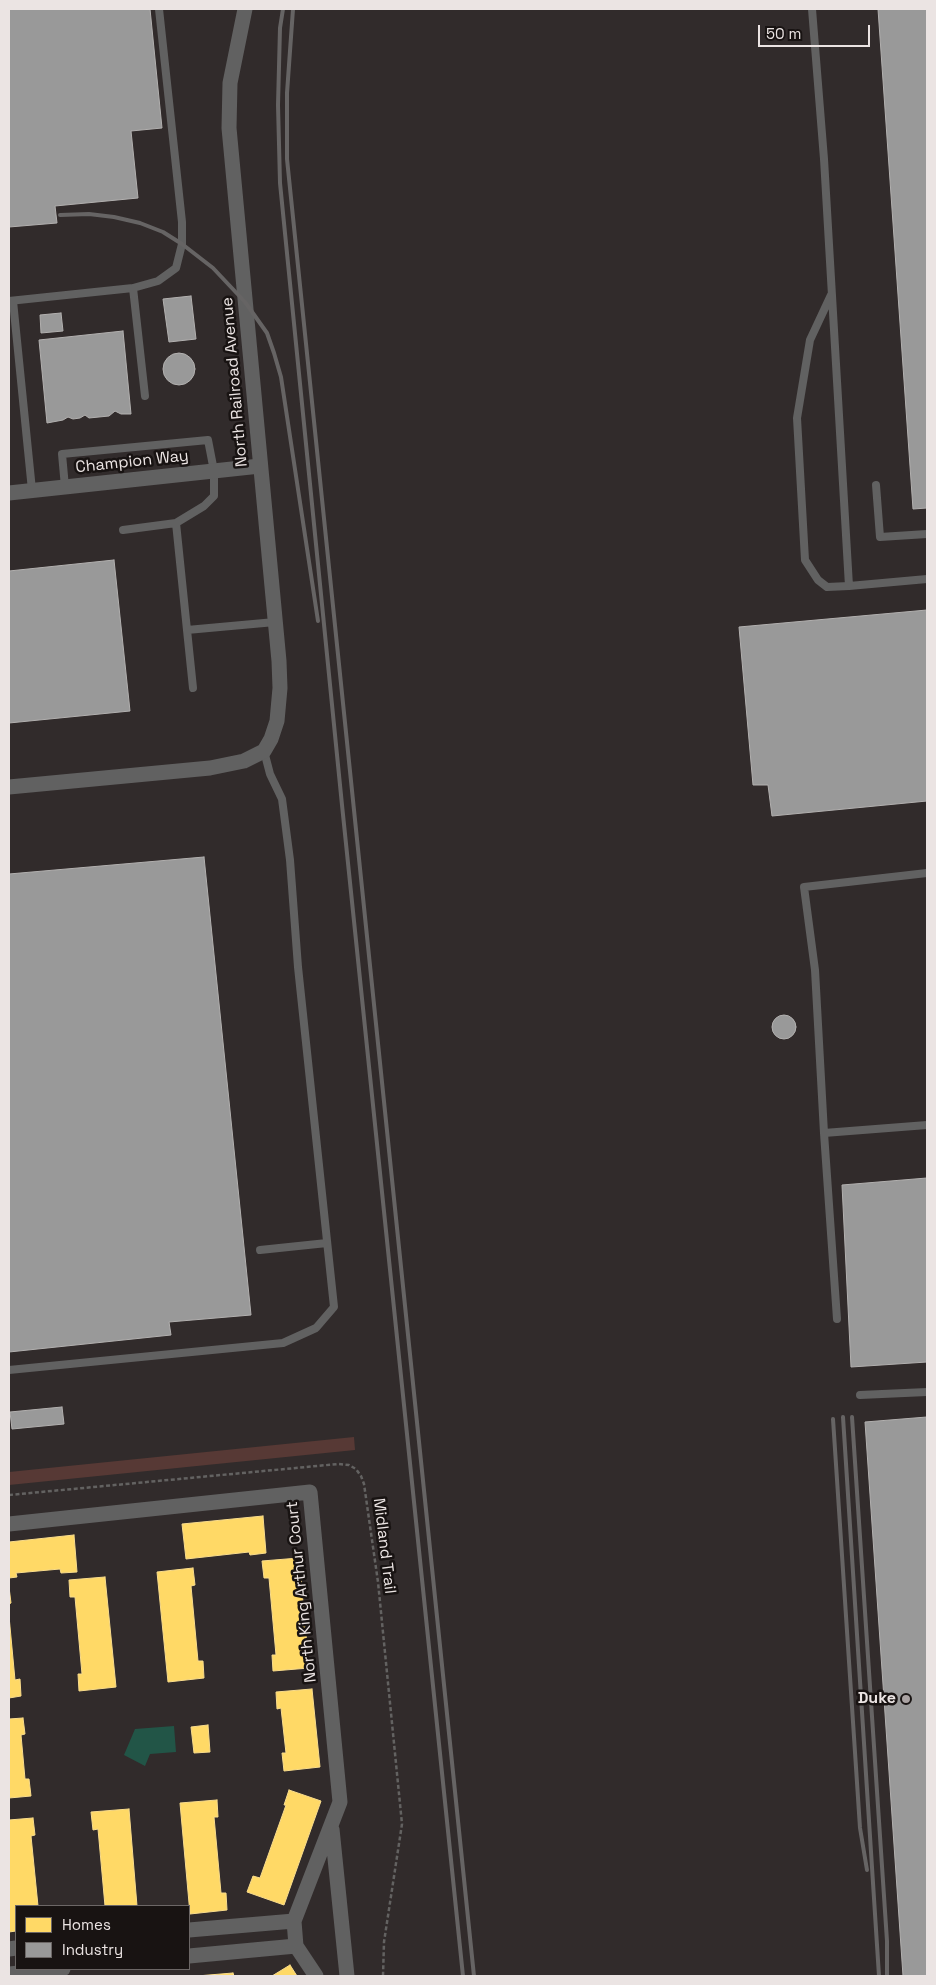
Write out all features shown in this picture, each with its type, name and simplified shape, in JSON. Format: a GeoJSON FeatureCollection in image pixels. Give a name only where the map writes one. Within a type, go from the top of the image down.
{"type":"FeatureCollection","features":[{"type":"Feature","properties":{"kind":"street","name":"North Railroad Avenue"},"geometry":{"type":"LineString","coordinates":[[245,9],[230,83],[229,128],[280,688],[277,721],[264,751]]}},
{"type":"Feature","properties":{"kind":"street","name":"Champion Way"},"geometry":{"type":"LineString","coordinates":[[9,493],[260,466]]}},
{"type":"Feature","properties":{"kind":"street"},"geometry":{"type":"LineString","coordinates":[[9,787],[210,768],[244,760],[264,751]]}},
{"type":"Feature","properties":{"kind":"street","name":"North King Arthur Court"},"geometry":{"type":"LineString","coordinates":[[9,1524],[310,1492],[340,1802],[294,1921],[296,1946],[316,1976]]}},
{"type":"Feature","properties":{"kind":"street"},"geometry":{"type":"LineString","coordinates":[[331,1826],[347,1976]]}},
{"type":"Feature","properties":{"kind":"street"},"geometry":{"type":"LineString","coordinates":[[190,1930],[294,1921]]}},
{"type":"Feature","properties":{"kind":"street"},"geometry":{"type":"LineString","coordinates":[[190,1956],[296,1946]]}},
{"type":"Feature","properties":{"kind":"street"},"geometry":{"type":"LineString","coordinates":[[9,1974],[52,1970]]}},
{"type":"Feature","properties":{"kind":"lane"},"geometry":{"type":"LineString","coordinates":[[32,490],[11,301],[133,288],[158,281],[176,268],[182,244],[182,222],[159,9]]}},
{"type":"Feature","properties":{"kind":"lane"},"geometry":{"type":"LineString","coordinates":[[812,9],[824,159],[849,586]]}},
{"type":"Feature","properties":{"kind":"lane"},"geometry":{"type":"LineString","coordinates":[[133,288],[144,396]]}},
{"type":"Feature","properties":{"kind":"lane"},"geometry":{"type":"LineString","coordinates":[[832,295],[810,340],[797,418],[805,560],[818,580],[827,587],[927,579]]}},
{"type":"Feature","properties":{"kind":"lane"},"geometry":{"type":"LineString","coordinates":[[65,487],[62,454],[208,440],[214,471],[214,496],[204,506],[176,523],[123,530]]}},
{"type":"Feature","properties":{"kind":"lane"},"geometry":{"type":"LineString","coordinates":[[876,485],[880,537],[927,534]]}},
{"type":"Feature","properties":{"kind":"lane"},"geometry":{"type":"LineString","coordinates":[[176,523],[193,688]]}},
{"type":"Feature","properties":{"kind":"lane"},"geometry":{"type":"LineString","coordinates":[[187,630],[275,622]]}},
{"type":"Feature","properties":{"kind":"lane"},"geometry":{"type":"LineString","coordinates":[[9,1370],[283,1343],[316,1328],[334,1307],[285,816],[282,799],[270,774],[264,751]]}},
{"type":"Feature","properties":{"kind":"lane"},"geometry":{"type":"LineString","coordinates":[[837,1320],[824,1133],[816,970],[804,887],[927,873]]}},
{"type":"Feature","properties":{"kind":"lane"},"geometry":{"type":"LineString","coordinates":[[824,1133],[927,1125]]}},
{"type":"Feature","properties":{"kind":"lane"},"geometry":{"type":"LineString","coordinates":[[260,1250],[327,1243]]}},
{"type":"Feature","properties":{"kind":"lane"},"geometry":{"type":"LineString","coordinates":[[860,1396],[927,1392]]}},
{"type":"Feature","properties":{"kind":"path","name":"Midland Trail"},"geometry":{"type":"LineString","coordinates":[[9,1495],[338,1464],[348,1465],[356,1469],[364,1484],[378,1582],[402,1824],[384,1942],[383,1976]]}},
{"type":"Feature","properties":{"kind":"shaded area"},"geometry":{"type":"Polygon","coordinates":[[[354,1437],[355,1450],[9,1485],[9,1472],[354,1437]]]}},
{"type":"Feature","properties":{"kind":"shaded area"},"geometry":{"type":"Polygon","coordinates":[[[174,1726],[176,1752],[150,1754],[145,1766],[124,1755],[135,1729],[174,1726]]]}},
{"type":"Feature","properties":{"kind":"building: Homes"},"geometry":{"type":"Polygon","coordinates":[[[263,1516],[266,1553],[250,1555],[249,1552],[186,1559],[182,1524],[263,1516]]]}},
{"type":"Feature","properties":{"kind":"building: Homes"},"geometry":{"type":"Polygon","coordinates":[[[74,1535],[77,1572],[61,1573],[60,1569],[16,1573],[17,1577],[9,1578],[9,1542],[74,1535]]]}},
{"type":"Feature","properties":{"kind":"building: Homes"},"geometry":{"type":"Polygon","coordinates":[[[299,1558],[309,1668],[273,1671],[272,1655],[276,1655],[269,1578],[264,1578],[262,1561],[299,1558]]]}},
{"type":"Feature","properties":{"kind":"building: Homes"},"geometry":{"type":"Polygon","coordinates":[[[193,1568],[195,1585],[191,1586],[198,1661],[203,1661],[204,1678],[168,1682],[157,1572],[193,1568]]]}},
{"type":"Feature","properties":{"kind":"building: Homes"},"geometry":{"type":"Polygon","coordinates":[[[105,1577],[116,1687],[79,1691],[78,1674],[82,1674],[75,1597],[70,1597],[69,1580],[105,1577]]]}},
{"type":"Feature","properties":{"kind":"building: Homes"},"geometry":{"type":"Polygon","coordinates":[[[9,1587],[11,1603],[9,1604],[9,1587]]]}},
{"type":"Feature","properties":{"kind":"building: Homes"},"geometry":{"type":"Polygon","coordinates":[[[9,1616],[15,1680],[20,1679],[21,1696],[9,1698],[9,1616]]]}},
{"type":"Feature","properties":{"kind":"building: Homes"},"geometry":{"type":"Polygon","coordinates":[[[312,1689],[320,1767],[284,1771],[282,1753],[286,1753],[281,1708],[277,1709],[276,1692],[312,1689]]]}},
{"type":"Feature","properties":{"kind":"building: Homes"},"geometry":{"type":"Polygon","coordinates":[[[23,1718],[25,1734],[21,1735],[25,1779],[29,1779],[31,1796],[9,1798],[9,1719],[23,1718]]]}},
{"type":"Feature","properties":{"kind":"building: Homes"},"geometry":{"type":"Polygon","coordinates":[[[208,1725],[210,1752],[194,1753],[191,1727],[208,1725]]]}},
{"type":"Feature","properties":{"kind":"building: Homes"},"geometry":{"type":"Polygon","coordinates":[[[289,1790],[321,1801],[284,1905],[247,1892],[253,1876],[260,1878],[286,1805],[284,1805],[289,1790]]]}},
{"type":"Feature","properties":{"kind":"building: Homes"},"geometry":{"type":"Polygon","coordinates":[[[217,1800],[218,1817],[214,1817],[221,1893],[226,1893],[227,1910],[190,1914],[180,1803],[217,1800]]]}},
{"type":"Feature","properties":{"kind":"building: Homes"},"geometry":{"type":"Polygon","coordinates":[[[129,1809],[137,1905],[105,1905],[98,1829],[93,1830],[91,1812],[129,1809]]]}},
{"type":"Feature","properties":{"kind":"building: Homes"},"geometry":{"type":"Polygon","coordinates":[[[33,1818],[35,1835],[31,1836],[38,1905],[15,1905],[15,1931],[9,1932],[9,1820],[33,1818]]]}},
{"type":"Feature","properties":{"kind":"building: Homes"},"geometry":{"type":"Polygon","coordinates":[[[290,1965],[297,1976],[272,1976],[290,1965]]]}},
{"type":"Feature","properties":{"kind":"building: Homes"},"geometry":{"type":"Polygon","coordinates":[[[233,1973],[234,1976],[197,1976],[233,1973]]]}},
{"type":"Feature","properties":{"kind":"building: Industry"},"geometry":{"type":"Polygon","coordinates":[[[9,9],[150,9],[162,128],[131,131],[138,198],[55,206],[57,223],[9,227],[9,9]]]}},
{"type":"Feature","properties":{"kind":"building: Industry"},"geometry":{"type":"Polygon","coordinates":[[[878,9],[927,9],[927,508],[913,509],[878,9]]]}},
{"type":"Feature","properties":{"kind":"building: Industry"},"geometry":{"type":"Polygon","coordinates":[[[191,296],[196,339],[169,342],[163,299],[191,296]]]}},
{"type":"Feature","properties":{"kind":"building: Industry"},"geometry":{"type":"Polygon","coordinates":[[[61,313],[63,331],[41,333],[40,315],[61,313]]]}},
{"type":"Feature","properties":{"kind":"building: Industry"},"geometry":{"type":"Polygon","coordinates":[[[123,331],[131,414],[121,414],[115,411],[109,416],[89,418],[85,415],[80,418],[73,419],[68,417],[63,420],[47,423],[39,340],[123,331]]]}},
{"type":"Feature","properties":{"kind":"building: Industry"},"geometry":{"type":"Polygon","coordinates":[[[179,353],[185,354],[190,358],[194,363],[194,375],[190,380],[185,384],[179,385],[173,384],[168,380],[164,375],[163,369],[164,363],[168,358],[173,354],[179,353]]]}},
{"type":"Feature","properties":{"kind":"building: Industry"},"geometry":{"type":"Polygon","coordinates":[[[114,560],[130,711],[9,723],[9,571],[114,560]]]}},
{"type":"Feature","properties":{"kind":"building: Industry"},"geometry":{"type":"Polygon","coordinates":[[[927,610],[927,801],[772,816],[768,785],[753,785],[739,627],[927,610]]]}},
{"type":"Feature","properties":{"kind":"building: Industry"},"geometry":{"type":"Polygon","coordinates":[[[204,857],[251,1315],[169,1322],[171,1335],[9,1352],[9,874],[204,857]]]}},
{"type":"Feature","properties":{"kind":"building: Industry"},"geometry":{"type":"Polygon","coordinates":[[[784,1015],[793,1018],[796,1027],[793,1036],[784,1039],[775,1036],[772,1027],[775,1018],[784,1015]]]}},
{"type":"Feature","properties":{"kind":"building: Industry"},"geometry":{"type":"Polygon","coordinates":[[[927,1178],[927,1362],[851,1367],[842,1185],[927,1178]]]}},
{"type":"Feature","properties":{"kind":"building: Industry"},"geometry":{"type":"Polygon","coordinates":[[[62,1407],[64,1424],[12,1429],[10,1412],[62,1407]]]}},
{"type":"Feature","properties":{"kind":"building: Industry","name":"Duke"},"geometry":{"type":"Polygon","coordinates":[[[927,1417],[927,1976],[903,1976],[865,1422],[927,1417]]]}},
{"type":"Feature","properties":{"kind":"railway"},"geometry":{"type":"LineString","coordinates":[[283,9],[280,28],[278,105],[280,183],[463,1976]]}},
{"type":"Feature","properties":{"kind":"railway"},"geometry":{"type":"LineString","coordinates":[[293,9],[287,93],[287,159],[474,1976]]}},
{"type":"Feature","properties":{"kind":"railway"},"geometry":{"type":"LineString","coordinates":[[60,215],[89,214],[114,217],[140,223],[163,232],[213,268],[245,302],[267,333],[281,377],[318,621]]}},
{"type":"Feature","properties":{"kind":"railway"},"geometry":{"type":"LineString","coordinates":[[843,1417],[879,1976]]}},
{"type":"Feature","properties":{"kind":"railway"},"geometry":{"type":"LineString","coordinates":[[852,1417],[887,1941],[887,1976]]}},
{"type":"Feature","properties":{"kind":"railway"},"geometry":{"type":"LineString","coordinates":[[833,1419],[860,1828],[867,1870]]}},
{"type":"Feature","properties":{"kind":"place","name":"Duke"},"geometry":{"type":"Point","coordinates":[906,1699]}}]}
